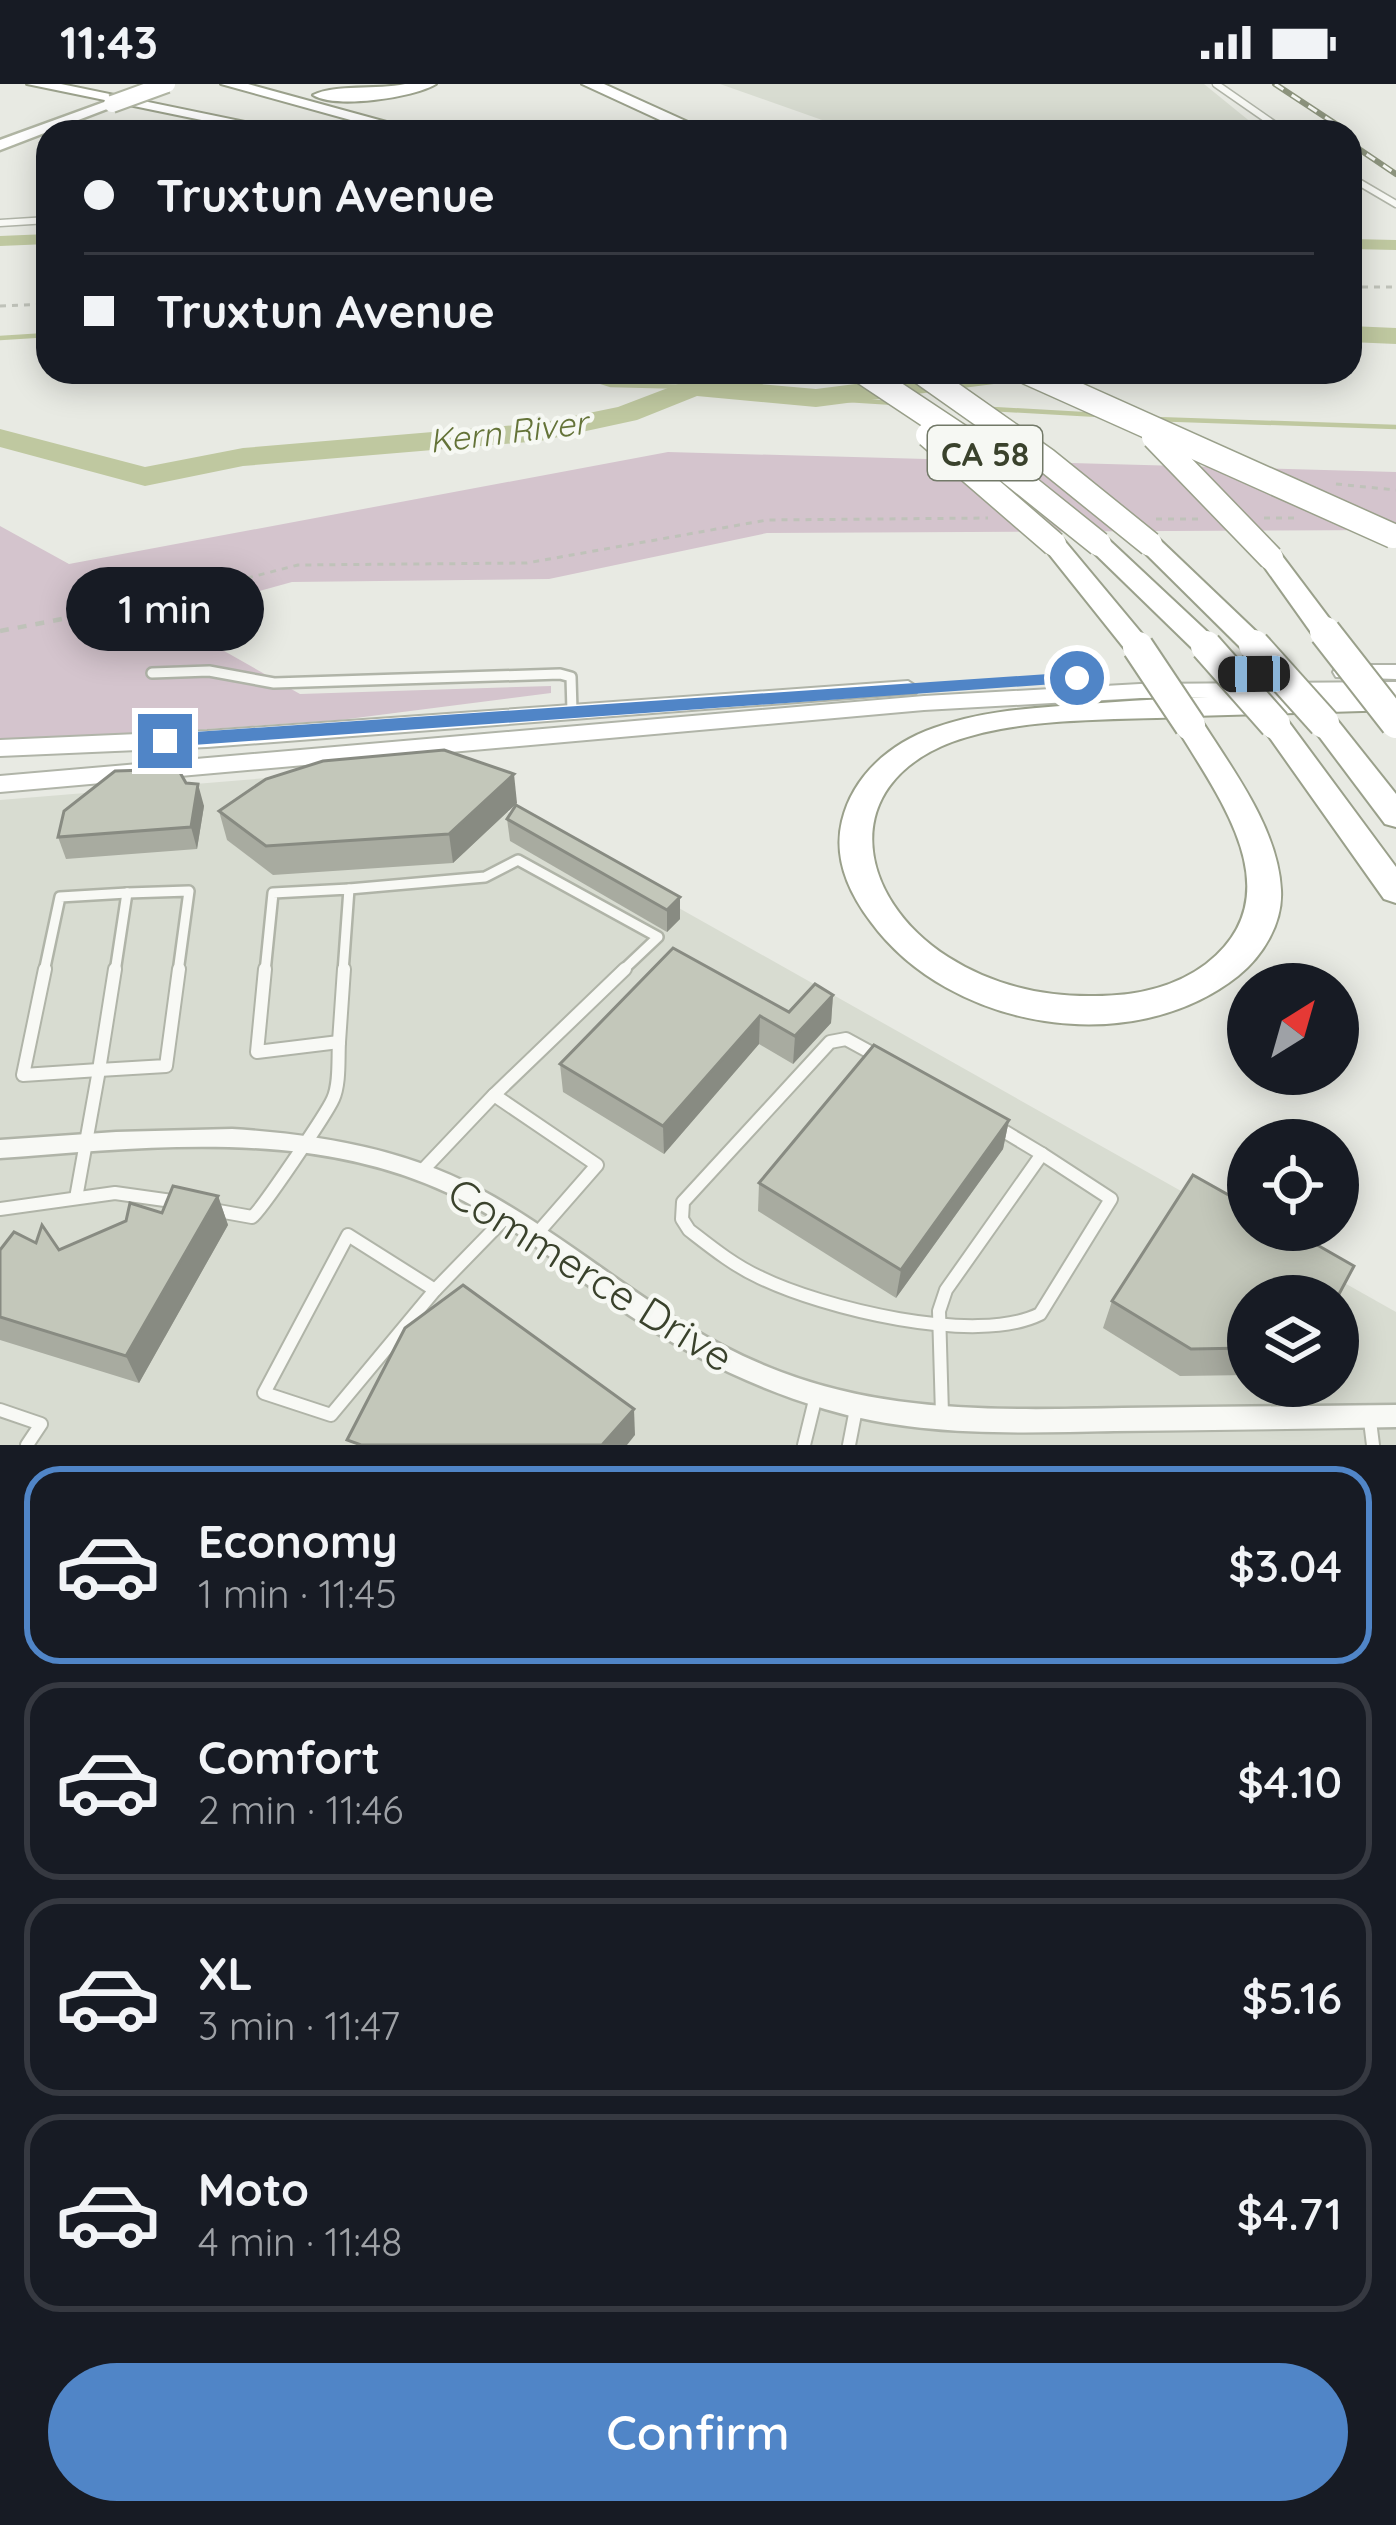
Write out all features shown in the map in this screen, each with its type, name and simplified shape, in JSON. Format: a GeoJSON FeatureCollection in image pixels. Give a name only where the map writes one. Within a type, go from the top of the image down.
{"type":"FeatureCollection","features":[{"type":"Feature","properties":{"kind":"highway"},"geometry":{"type":"LineString","coordinates":[[35,84],[224,120]]}},
{"type":"Feature","properties":{"kind":"highway"},"geometry":{"type":"LineString","coordinates":[[71,84],[229,120]]}},
{"type":"Feature","properties":{"kind":"highway"},"geometry":{"type":"LineString","coordinates":[[230,84],[368,120]]}},
{"type":"Feature","properties":{"kind":"highway"},"geometry":{"type":"LineString","coordinates":[[264,84],[357,97],[428,84]]}},
{"type":"Feature","properties":{"kind":"highway"},"geometry":{"type":"LineString","coordinates":[[590,84],[673,120]]}},
{"type":"Feature","properties":{"kind":"highway"},"geometry":{"type":"LineString","coordinates":[[857,384],[961,461],[1054,544],[1138,647],[1178,707],[1190,725],[1252,832],[1266,878],[1264,910],[1250,943],[1200,985],[1152,1003],[1105,1010],[1042,1005],[999,994],[952,974],[908,944],[866,888],[855,851],[865,798],[903,755],[953,731],[1157,708],[1178,707],[1396,700]]}},
{"type":"Feature","properties":{"kind":"highway","name":"CA 58"},"geometry":{"type":"LineString","coordinates":[[881,384],[988,455],[1099,544],[1206,646],[1275,724],[1396,891]]}},
{"type":"Feature","properties":{"kind":"highway","name":"CA 58"},"geometry":{"type":"LineString","coordinates":[[938,384],[1148,531],[1324,722],[1396,816]]}},
{"type":"Feature","properties":{"kind":"highway"},"geometry":{"type":"LineString","coordinates":[[1054,384],[1395,537]]}},
{"type":"Feature","properties":{"kind":"highway"},"geometry":{"type":"LineString","coordinates":[[1092,384],[1177,458],[1271,559],[1396,723]]}},
{"type":"Feature","properties":{"kind":"main road"},"geometry":{"type":"LineString","coordinates":[[60,120],[140,84]]}},
{"type":"Feature","properties":{"kind":"main road"},"geometry":{"type":"LineString","coordinates":[[47,120],[167,84]]}},
{"type":"Feature","properties":{"kind":"main road"},"geometry":{"type":"LineString","coordinates":[[0,135],[36,123]]}},
{"type":"Feature","properties":{"kind":"main road"},"geometry":{"type":"LineString","coordinates":[[0,145],[36,130]]}},
{"type":"Feature","properties":{"kind":"main road"},"geometry":{"type":"LineString","coordinates":[[0,748],[207,739],[1032,680],[1396,672]]}},
{"type":"Feature","properties":{"kind":"main road"},"geometry":{"type":"LineString","coordinates":[[0,782],[970,700],[1140,691],[1396,689]]}},
{"type":"Feature","properties":{"kind":"main road"},"geometry":{"type":"LineString","coordinates":[[377,753],[427,732],[553,720],[572,711]]}},
{"type":"Feature","properties":{"kind":"main road"},"geometry":{"type":"LineString","coordinates":[[0,782],[44,761],[207,739]]}},
{"type":"Feature","properties":{"kind":"street","name":"Commerce Drive"},"geometry":{"type":"LineString","coordinates":[[0,1149],[241,1136],[302,1141],[421,1172],[507,1216],[719,1357],[816,1396],[857,1406],[942,1419],[1396,1417]]}},
{"type":"Feature","properties":{"kind":"lane"},"geometry":{"type":"LineString","coordinates":[[1216,84],[1268,120]]}},
{"type":"Feature","properties":{"kind":"lane"},"geometry":{"type":"LineString","coordinates":[[1362,184],[1396,204]]}},
{"type":"Feature","properties":{"kind":"lane"},"geometry":{"type":"LineString","coordinates":[[0,223],[36,221]]}},
{"type":"Feature","properties":{"kind":"lane"},"geometry":{"type":"LineString","coordinates":[[152,673],[209,671],[274,683],[560,674],[572,677],[572,711]]}},
{"type":"Feature","properties":{"kind":"lane"},"geometry":{"type":"LineString","coordinates":[[339,1042],[257,1052],[273,893],[485,877],[518,860],[658,937],[421,1172]]}},
{"type":"Feature","properties":{"kind":"lane"},"geometry":{"type":"LineString","coordinates":[[0,1209],[135,1192],[252,1216],[273,1202],[302,1141],[335,1096],[349,889]]}},
{"type":"Feature","properties":{"kind":"lane"},"geometry":{"type":"LineString","coordinates":[[189,891],[166,1066],[98,1074],[23,1075],[60,897],[127,893],[189,891]]}},
{"type":"Feature","properties":{"kind":"lane"},"geometry":{"type":"LineString","coordinates":[[76,1198],[127,893]]}},
{"type":"Feature","properties":{"kind":"lane"},"geometry":{"type":"LineString","coordinates":[[892,1065],[846,1039],[830,1042],[679,1208],[689,1229],[766,1281],[826,1301],[939,1325],[1034,1321],[1109,1205],[1108,1194],[990,1123]]}},
{"type":"Feature","properties":{"kind":"lane"},"geometry":{"type":"LineString","coordinates":[[494,1095],[597,1165],[535,1236]]}},
{"type":"Feature","properties":{"kind":"lane"},"geometry":{"type":"LineString","coordinates":[[942,1419],[939,1325],[946,1291],[1042,1154]]}},
{"type":"Feature","properties":{"kind":"lane"},"geometry":{"type":"LineString","coordinates":[[435,1290],[348,1235],[264,1393],[331,1415],[435,1290],[507,1216]]}},
{"type":"Feature","properties":{"kind":"lane"},"geometry":{"type":"LineString","coordinates":[[449,1275],[467,1289]]}},
{"type":"Feature","properties":{"kind":"lane"},"geometry":{"type":"LineString","coordinates":[[805,1445],[816,1396]]}},
{"type":"Feature","properties":{"kind":"lane"},"geometry":{"type":"LineString","coordinates":[[849,1445],[857,1406]]}},
{"type":"Feature","properties":{"kind":"lane"},"geometry":{"type":"LineString","coordinates":[[0,1410],[41,1424],[28,1445]]}},
{"type":"Feature","properties":{"kind":"lane"},"geometry":{"type":"LineString","coordinates":[[1370,1417],[1373,1445]]}},
{"type":"Feature","properties":{"kind":"path"},"geometry":{"type":"LineString","coordinates":[[1362,286],[1396,287]]}},
{"type":"Feature","properties":{"kind":"path"},"geometry":{"type":"LineString","coordinates":[[0,306],[36,304]]}},
{"type":"Feature","properties":{"kind":"path"},"geometry":{"type":"LineString","coordinates":[[0,631],[116,611],[298,565],[527,563],[766,520],[1003,518]]}},
{"type":"Feature","properties":{"kind":"path"},"geometry":{"type":"LineString","coordinates":[[1264,518],[1308,518]]}},
{"type":"Feature","properties":{"kind":"path"},"geometry":{"type":"LineString","coordinates":[[1148,531],[1218,519]]}},
{"type":"Feature","properties":{"kind":"shaded area"},"geometry":{"type":"Polygon","coordinates":[[[720,84],[1204,84],[1248,120],[822,120],[720,84]]]}},
{"type":"Feature","properties":{"kind":"shaded area"},"geometry":{"type":"Polygon","coordinates":[[[668,452],[1396,472],[1396,530],[767,533],[549,579],[292,582],[164,617],[300,694],[551,686],[551,693],[340,720],[0,743],[0,526],[69,564],[668,452]]]}},
{"type":"Feature","properties":{"kind":"shaded area"},"geometry":{"type":"Polygon","coordinates":[[[425,765],[1227,1217],[1227,1251],[1288,1251],[1330,1275],[1227,1275],[1227,1407],[1359,1407],[1359,1291],[1396,1312],[1396,1445],[0,1445],[0,800],[425,765]]]}},
{"type":"Feature","properties":{"kind":"building"},"geometry":{"type":"Polygon","coordinates":[[[444,750],[514,774],[449,834],[266,846],[219,811],[266,779],[323,761],[444,750]]]}},
{"type":"Feature","properties":{"kind":"building"},"geometry":{"type":"Polygon","coordinates":[[[178,769],[186,783],[198,784],[191,827],[58,837],[64,811],[115,771],[178,769]]]}},
{"type":"Feature","properties":{"kind":"building"},"geometry":{"type":"Polygon","coordinates":[[[516,805],[680,897],[667,910],[507,819],[516,805]]]}},
{"type":"Feature","properties":{"kind":"building"},"geometry":{"type":"Polygon","coordinates":[[[673,948],[789,1012],[815,984],[833,995],[795,1036],[760,1016],[663,1126],[560,1064],[673,948]]]}},
{"type":"Feature","properties":{"kind":"building"},"geometry":{"type":"Polygon","coordinates":[[[874,1045],[1009,1120],[901,1270],[759,1183],[874,1045]]]}},
{"type":"Feature","properties":{"kind":"building"},"geometry":{"type":"Polygon","coordinates":[[[1193,1175],[1227,1194],[1227,1251],[1328,1251],[1354,1266],[1349,1275],[1227,1275],[1227,1348],[1191,1349],[1112,1301],[1193,1175]]]}},
{"type":"Feature","properties":{"kind":"building"},"geometry":{"type":"Polygon","coordinates":[[[173,1186],[218,1196],[126,1356],[0,1317],[0,1250],[14,1232],[36,1243],[42,1225],[59,1250],[126,1221],[130,1203],[162,1213],[173,1186]]]}},
{"type":"Feature","properties":{"kind":"building"},"geometry":{"type":"Polygon","coordinates":[[[463,1285],[634,1409],[602,1445],[361,1445],[347,1440],[405,1328],[463,1285]]]}},
{"type":"Feature","properties":{"kind":"waterway"},"geometry":{"type":"LineString","coordinates":[[0,241],[36,240]]}},
{"type":"Feature","properties":{"kind":"waterway"},"geometry":{"type":"LineString","coordinates":[[1362,244],[1396,245]]}},
{"type":"Feature","properties":{"kind":"waterway","name":"Kern River"},"geometry":{"type":"LineString","coordinates":[[1362,335],[1396,336]]}},
{"type":"Feature","properties":{"kind":"waterway"},"geometry":{"type":"LineString","coordinates":[[0,338],[36,336]]}},
{"type":"Feature","properties":{"kind":"waterway"},"geometry":{"type":"LineString","coordinates":[[608,384],[694,387]]}},
{"type":"Feature","properties":{"kind":"waterway","name":"Kern River"},"geometry":{"type":"LineString","coordinates":[[0,438],[145,477],[243,457],[540,432],[626,414],[694,387],[816,398],[924,384]]}},
{"type":"Feature","properties":{"kind":"waterway"},"geometry":{"type":"LineString","coordinates":[[816,398],[895,403]]}},
{"type":"Feature","properties":{"kind":"waterway"},"geometry":{"type":"LineString","coordinates":[[992,409],[1099,415]]}},
{"type":"Feature","properties":{"kind":"waterway"},"geometry":{"type":"LineString","coordinates":[[1154,419],[1396,427]]}},
{"type":"Feature","properties":{"kind":"railway"},"geometry":{"type":"LineString","coordinates":[[1275,84],[1330,120]]}},
{"type":"Feature","properties":{"kind":"railway"},"geometry":{"type":"LineString","coordinates":[[1362,151],[1396,174]]}},
{"type":"Feature","properties":{"kind":"route"},"geometry":{"type":"LineString","coordinates":[[165,741],[1077,678]]}}]}
